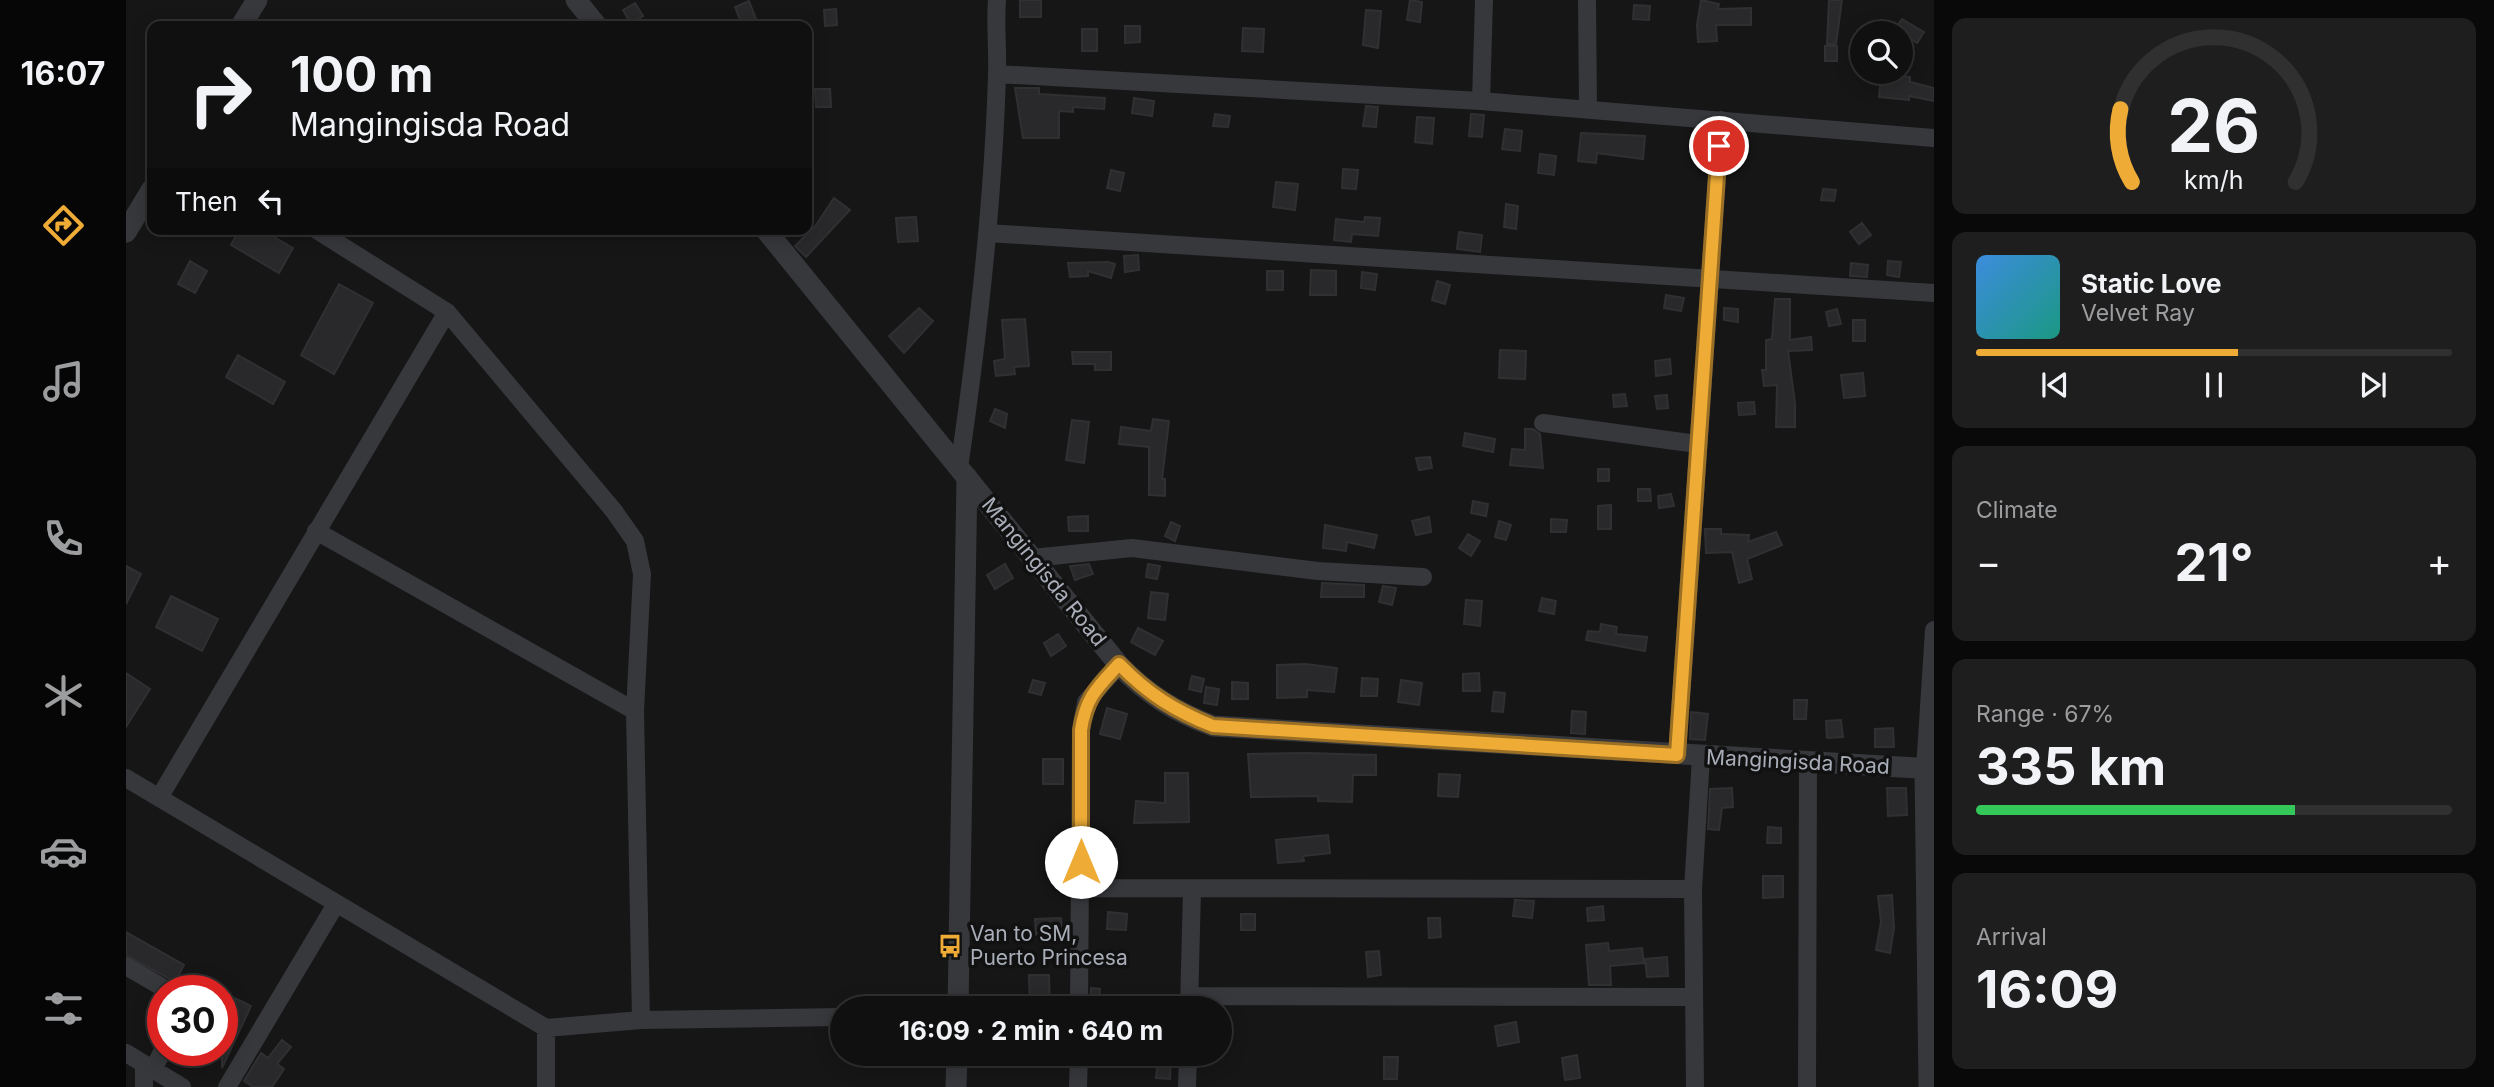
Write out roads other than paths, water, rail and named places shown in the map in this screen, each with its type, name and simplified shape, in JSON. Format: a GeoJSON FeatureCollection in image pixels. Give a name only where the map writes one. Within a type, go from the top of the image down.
{"type":"FeatureCollection","features":[{"type":"Feature","properties":{"kind":"street"},"geometry":{"type":"LineString","coordinates":[[244,21],[257,0]]}},
{"type":"Feature","properties":{"kind":"street"},"geometry":{"type":"LineString","coordinates":[[576,0],[593,21]]}},
{"type":"Feature","properties":{"kind":"street"},"geometry":{"type":"LineString","coordinates":[[957,996],[963,473],[987,233],[997,74],[997,0]]}},
{"type":"Feature","properties":{"kind":"street"},"geometry":{"type":"LineString","coordinates":[[1481,101],[1483,0]]}},
{"type":"Feature","properties":{"kind":"street"},"geometry":{"type":"LineString","coordinates":[[1587,0],[1588,109]]}},
{"type":"Feature","properties":{"kind":"street"},"geometry":{"type":"LineString","coordinates":[[997,74],[1481,101],[1934,138]]}},
{"type":"Feature","properties":{"kind":"street"},"geometry":{"type":"LineString","coordinates":[[1677,755],[1721,120]]}},
{"type":"Feature","properties":{"kind":"street"},"geometry":{"type":"LineString","coordinates":[[126,232],[147,197]]}},
{"type":"Feature","properties":{"kind":"street"},"geometry":{"type":"LineString","coordinates":[[987,233],[1934,293]]}},
{"type":"Feature","properties":{"kind":"street"},"geometry":{"type":"LineString","coordinates":[[325,235],[447,312],[620,518],[635,541],[643,591],[635,711],[641,1020]]}},
{"type":"Feature","properties":{"kind":"street","name":"Mangingisda Road"},"geometry":{"type":"LineString","coordinates":[[770,235],[1119,664],[1156,699],[1183,715],[1213,726],[1808,764],[1929,769]]}},
{"type":"Feature","properties":{"kind":"street"},"geometry":{"type":"LineString","coordinates":[[159,797],[447,312]]}},
{"type":"Feature","properties":{"kind":"street"},"geometry":{"type":"LineString","coordinates":[[1543,424],[1697,444]]}},
{"type":"Feature","properties":{"kind":"street"},"geometry":{"type":"LineString","coordinates":[[316,531],[635,711]]}},
{"type":"Feature","properties":{"kind":"street"},"geometry":{"type":"LineString","coordinates":[[1032,558],[1132,548],[1318,571],[1423,577]]}},
{"type":"Feature","properties":{"kind":"street"},"geometry":{"type":"LineString","coordinates":[[1929,1087],[1932,954],[1929,769],[1934,630]]}},
{"type":"Feature","properties":{"kind":"street"},"geometry":{"type":"LineString","coordinates":[[1079,996],[1081,730],[1084,710],[1093,692],[1119,664]]}},
{"type":"Feature","properties":{"kind":"street"},"geometry":{"type":"LineString","coordinates":[[1695,1087],[1693,889],[1701,757]]}},
{"type":"Feature","properties":{"kind":"street"},"geometry":{"type":"LineString","coordinates":[[1807,1087],[1808,764]]}},
{"type":"Feature","properties":{"kind":"street"},"geometry":{"type":"LineString","coordinates":[[126,778],[546,1028],[641,1020],[830,1017]]}},
{"type":"Feature","properties":{"kind":"street"},"geometry":{"type":"LineString","coordinates":[[1081,888],[1693,889]]}},
{"type":"Feature","properties":{"kind":"street"},"geometry":{"type":"LineString","coordinates":[[1190,996],[1192,890]]}},
{"type":"Feature","properties":{"kind":"street"},"geometry":{"type":"LineString","coordinates":[[231,1086],[336,904]]}},
{"type":"Feature","properties":{"kind":"street"},"geometry":{"type":"LineString","coordinates":[[126,966],[147,978]]}},
{"type":"Feature","properties":{"kind":"street"},"geometry":{"type":"LineString","coordinates":[[1232,1002],[1695,997]]}},
{"type":"Feature","properties":{"kind":"street"},"geometry":{"type":"LineString","coordinates":[[546,1028],[546,1087]]}},
{"type":"Feature","properties":{"kind":"street"},"geometry":{"type":"LineString","coordinates":[[126,1053],[182,1087]]}},
{"type":"Feature","properties":{"kind":"street"},"geometry":{"type":"LineString","coordinates":[[956,1087],[957,1066]]}},
{"type":"Feature","properties":{"kind":"street"},"geometry":{"type":"LineString","coordinates":[[1078,1087],[1079,1066]]}},
{"type":"Feature","properties":{"kind":"street"},"geometry":{"type":"LineString","coordinates":[[1187,1087],[1188,1066]]}},
{"type":"Feature","properties":{"kind":"street"},"geometry":{"type":"LineString","coordinates":[[144,1087],[149,1067]]}},
{"type":"Feature","properties":{"kind":"place","name":"Van to SM, Puerto Princesa"},"geometry":{"type":"Point","coordinates":[950,946]}}]}
